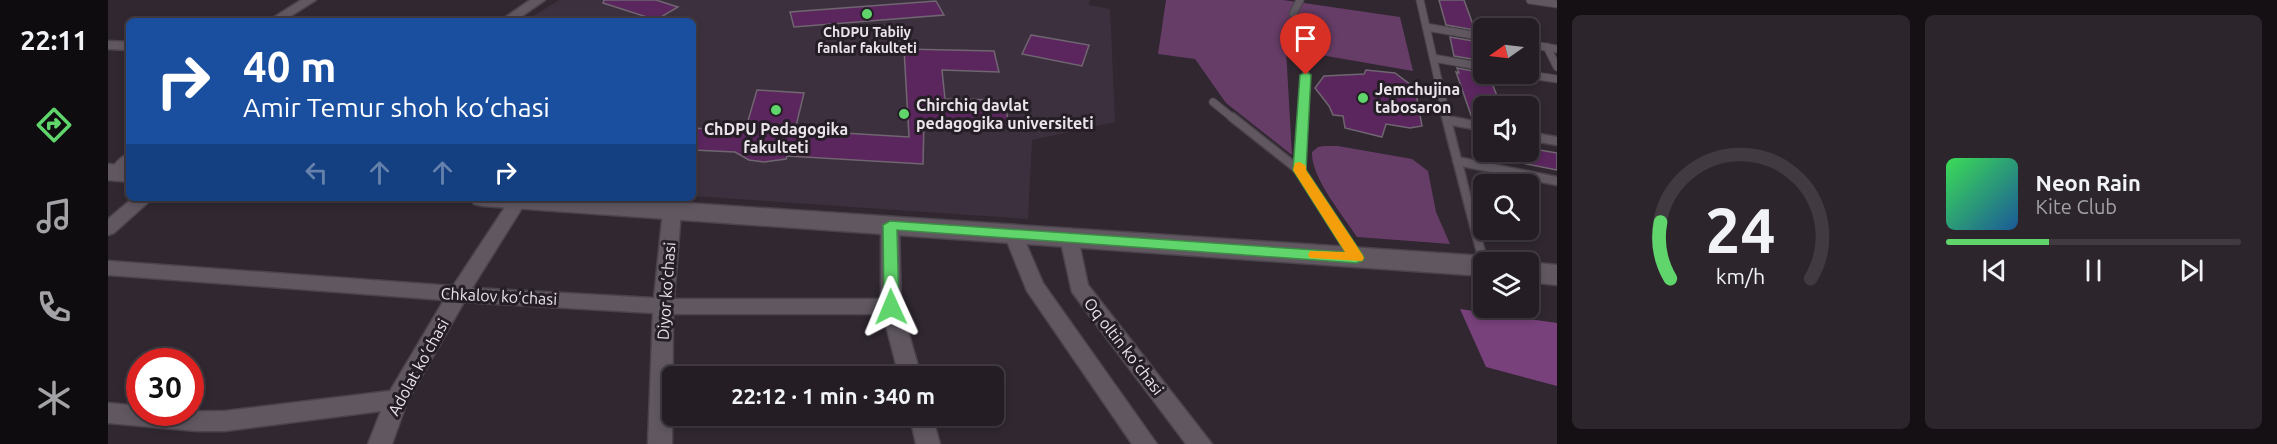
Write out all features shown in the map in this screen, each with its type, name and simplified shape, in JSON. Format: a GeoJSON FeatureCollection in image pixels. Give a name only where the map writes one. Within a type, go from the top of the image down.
{"type":"FeatureCollection","features":[{"type":"Feature","properties":{"kind":"main road"},"geometry":{"type":"LineString","coordinates":[[532,201],[1473,264]]}},
{"type":"Feature","properties":{"kind":"main road"},"geometry":{"type":"LineString","coordinates":[[1539,273],[1557,275]]}},
{"type":"Feature","properties":{"kind":"street"},"geometry":{"type":"LineString","coordinates":[[279,18],[310,0]]}},
{"type":"Feature","properties":{"kind":"street"},"geometry":{"type":"LineString","coordinates":[[510,18],[535,0]]}},
{"type":"Feature","properties":{"kind":"street"},"geometry":{"type":"LineString","coordinates":[[108,45],[126,46]]}},
{"type":"Feature","properties":{"kind":"street"},"geometry":{"type":"LineString","coordinates":[[108,229],[141,201]]}},
{"type":"Feature","properties":{"kind":"street","name":"Adolat ko‘chasi"},"geometry":{"type":"LineString","coordinates":[[380,444],[397,400],[458,294],[517,201]]}},
{"type":"Feature","properties":{"kind":"street","name":"Diyor ko‘chasi"},"geometry":{"type":"LineString","coordinates":[[660,444],[663,306],[672,211]]}},
{"type":"Feature","properties":{"kind":"street"},"geometry":{"type":"LineString","coordinates":[[890,225],[891,307],[907,366]]}},
{"type":"Feature","properties":{"kind":"street"},"geometry":{"type":"LineString","coordinates":[[1013,234],[1034,286],[1144,444]]}},
{"type":"Feature","properties":{"kind":"street","name":"Oq oltin ko‘chasi"},"geometry":{"type":"LineString","coordinates":[[1069,238],[1079,287],[1200,444]]}},
{"type":"Feature","properties":{"kind":"street","name":"Chkalov ko‘chasi"},"geometry":{"type":"LineString","coordinates":[[108,268],[458,294],[663,306],[891,307]]}},
{"type":"Feature","properties":{"kind":"street"},"geometry":{"type":"LineString","coordinates":[[108,413],[196,421],[225,421],[397,400]]}},
{"type":"Feature","properties":{"kind":"street"},"geometry":{"type":"LineString","coordinates":[[924,426],[928,444]]}},
{"type":"Feature","properties":{"kind":"lane"},"geometry":{"type":"LineString","coordinates":[[1293,14],[1300,0]]}},
{"type":"Feature","properties":{"kind":"lane"},"geometry":{"type":"LineString","coordinates":[[1420,0],[1447,120],[1481,252]]}},
{"type":"Feature","properties":{"kind":"lane"},"geometry":{"type":"LineString","coordinates":[[1530,0],[1557,4]]}},
{"type":"Feature","properties":{"kind":"lane"},"geometry":{"type":"LineString","coordinates":[[1426,27],[1473,35]]}},
{"type":"Feature","properties":{"kind":"lane"},"geometry":{"type":"LineString","coordinates":[[1539,46],[1557,49]]}},
{"type":"Feature","properties":{"kind":"lane"},"geometry":{"type":"LineString","coordinates":[[1547,47],[1557,68]]}},
{"type":"Feature","properties":{"kind":"lane"},"geometry":{"type":"LineString","coordinates":[[1434,58],[1473,65]]}},
{"type":"Feature","properties":{"kind":"lane"},"geometry":{"type":"LineString","coordinates":[[1299,170],[1306,75]]}},
{"type":"Feature","properties":{"kind":"lane"},"geometry":{"type":"LineString","coordinates":[[1539,76],[1557,79]]}},
{"type":"Feature","properties":{"kind":"lane"},"geometry":{"type":"LineString","coordinates":[[1213,102],[1299,170],[1356,258]]}},
{"type":"Feature","properties":{"kind":"lane"},"geometry":{"type":"LineString","coordinates":[[1447,120],[1473,125]]}},
{"type":"Feature","properties":{"kind":"lane"},"geometry":{"type":"LineString","coordinates":[[1539,138],[1557,141]]}},
{"type":"Feature","properties":{"kind":"lane"},"geometry":{"type":"LineString","coordinates":[[1457,161],[1557,181]]}},
{"type":"Feature","properties":{"kind":"shaded area","name":"Chirchiq davlat pedagogika universiteti"},"geometry":{"type":"Polygon","coordinates":[[[559,0],[1090,0],[1089,5],[1110,9],[1115,122],[1032,140],[1028,219],[696,196],[696,18],[530,18],[559,0]]]}},
{"type":"Feature","properties":{"kind":"shaded area"},"geometry":{"type":"Polygon","coordinates":[[[1166,0],[1283,0],[1400,17],[1413,71],[1286,49],[1292,155],[1226,103],[1195,59],[1158,54],[1166,0]]]}},
{"type":"Feature","properties":{"kind":"shaded area"},"geometry":{"type":"Polygon","coordinates":[[[1324,146],[1338,146],[1412,159],[1428,171],[1436,212],[1450,244],[1357,237],[1322,185],[1313,162],[1312,152],[1324,146]]]}},
{"type":"Feature","properties":{"kind":"shaded area"},"geometry":{"type":"Polygon","coordinates":[[[1460,309],[1473,311],[1473,318],[1522,318],[1557,323],[1557,386],[1486,367],[1460,309]]]}},
{"type":"Feature","properties":{"kind":"building"},"geometry":{"type":"Polygon","coordinates":[[[604,0],[656,0],[678,7],[659,18],[650,18],[603,3],[604,0]]]}},
{"type":"Feature","properties":{"kind":"building"},"geometry":{"type":"Polygon","coordinates":[[[1439,0],[1464,0],[1473,30],[1446,25],[1439,0]]]}},
{"type":"Feature","properties":{"kind":"building","name":"ChDPU Tabiiy fanlar fakulteti"},"geometry":{"type":"Polygon","coordinates":[[[936,1],[944,15],[794,27],[790,12],[936,1]]]}},
{"type":"Feature","properties":{"kind":"building"},"geometry":{"type":"Polygon","coordinates":[[[1031,35],[1089,45],[1082,66],[1022,54],[1031,35]]]}},
{"type":"Feature","properties":{"kind":"building"},"geometry":{"type":"Polygon","coordinates":[[[1450,37],[1473,41],[1473,59],[1454,56],[1450,37]]]}},
{"type":"Feature","properties":{"kind":"building"},"geometry":{"type":"Polygon","coordinates":[[[904,49],[994,51],[999,72],[942,70],[945,99],[1004,100],[1009,125],[924,123],[923,164],[787,156],[786,159],[764,162],[749,160],[735,152],[696,150],[696,128],[745,131],[757,90],[804,93],[795,130],[909,137],[904,49]]]}},
{"type":"Feature","properties":{"kind":"building"},"geometry":{"type":"Polygon","coordinates":[[[1457,68],[1473,71],[1473,84],[1492,84],[1497,96],[1473,96],[1473,118],[1456,72],[1459,73],[1457,68]]]}},
{"type":"Feature","properties":{"kind":"building"},"geometry":{"type":"Polygon","coordinates":[[[1366,70],[1395,73],[1415,88],[1422,126],[1410,128],[1386,124],[1382,137],[1345,128],[1343,116],[1333,115],[1315,88],[1324,76],[1364,74],[1366,70]]]}},
{"type":"Feature","properties":{"kind":"building"},"geometry":{"type":"Polygon","coordinates":[[[1539,150],[1557,153],[1557,170],[1517,162],[1539,162],[1539,150]]]}},
{"type":"Feature","properties":{"kind":"slow traffic"},"geometry":{"type":"LineString","coordinates":[[1300,166],[1299,170],[1356,258],[1316,255]]}},
{"type":"Feature","properties":{"kind":"place","name":"ChDPU Tabiiy fanlar fakulteti"},"geometry":{"type":"Point","coordinates":[867,14]}},
{"type":"Feature","properties":{"kind":"place","name":"Jemchujina tabosaron"},"geometry":{"type":"Point","coordinates":[1363,98]}},
{"type":"Feature","properties":{"kind":"place","name":"ChDPU Pedagogika fakulteti"},"geometry":{"type":"Point","coordinates":[776,110]}},
{"type":"Feature","properties":{"kind":"place","name":"Chirchiq davlat pedagogika universiteti"},"geometry":{"type":"Point","coordinates":[904,114]}},
{"type":"Feature","properties":{"kind":"route"},"geometry":{"type":"LineString","coordinates":[[891,307],[890,225],[1356,258],[1299,170],[1306,75]]}}]}
